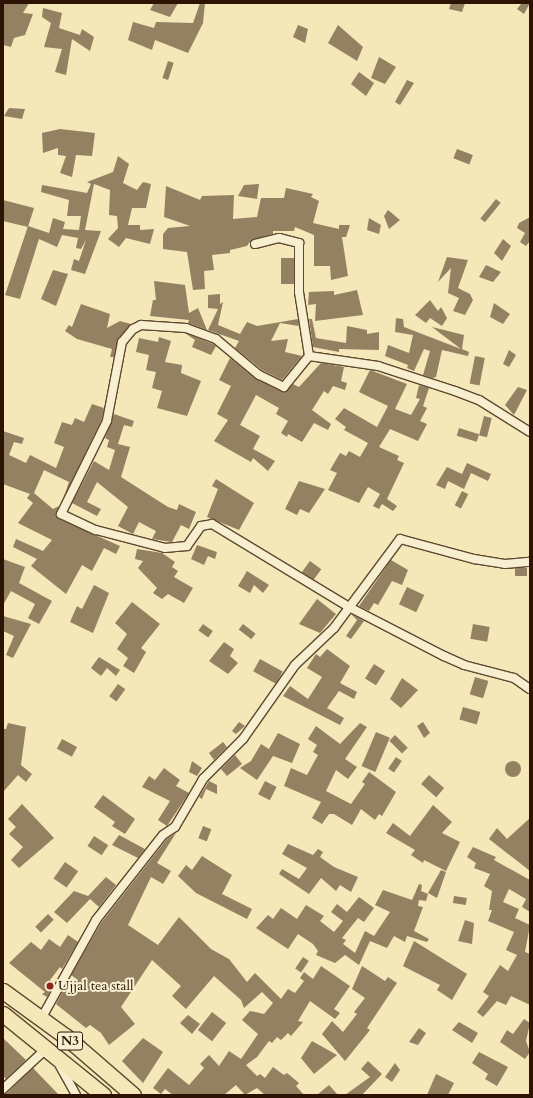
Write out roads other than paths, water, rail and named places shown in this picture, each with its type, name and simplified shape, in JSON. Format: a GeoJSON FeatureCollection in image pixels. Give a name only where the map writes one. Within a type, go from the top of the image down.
{"type":"FeatureCollection","features":[{"type":"Feature","properties":{"kind":"highway","name":"N3"},"geometry":{"type":"LineString","coordinates":[[3,991],[41,1019],[133,1095]]}},
{"type":"Feature","properties":{"kind":"highway","name":"N3"},"geometry":{"type":"LineString","coordinates":[[3,1014],[48,1047],[103,1095]]}},
{"type":"Feature","properties":{"kind":"street"},"geometry":{"type":"LineString","coordinates":[[255,244],[279,238],[299,243],[299,292],[309,356],[284,387],[259,375],[216,339],[186,328],[141,325],[133,328],[122,342],[107,421],[61,514],[96,530],[165,548],[187,546],[201,526],[212,524],[349,607],[464,665],[514,678],[530,689]]}},
{"type":"Feature","properties":{"kind":"street"},"geometry":{"type":"LineString","coordinates":[[309,356],[378,366],[455,391],[479,400],[530,432]]}},
{"type":"Feature","properties":{"kind":"street"},"geometry":{"type":"LineString","coordinates":[[41,1019],[96,920],[163,835],[175,827],[203,778],[243,739],[296,665],[334,628],[400,539],[474,559],[505,564],[530,562]]}},
{"type":"Feature","properties":{"kind":"street"},"geometry":{"type":"LineString","coordinates":[[3,1089],[48,1047],[76,1095]]}},
{"type":"Feature","properties":{"kind":"place","name":"Ujjal tea stall"},"geometry":{"type":"Point","coordinates":[50,986]}}]}
